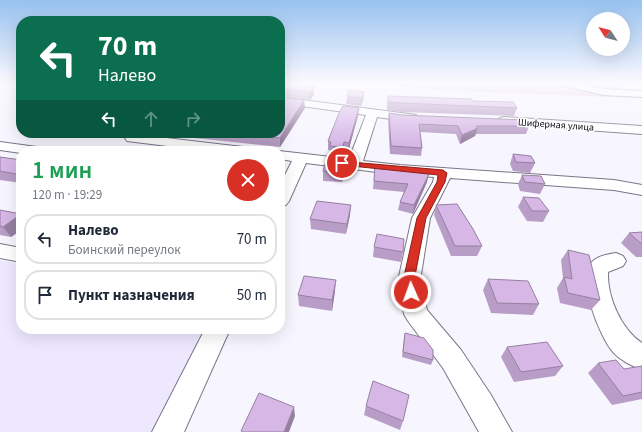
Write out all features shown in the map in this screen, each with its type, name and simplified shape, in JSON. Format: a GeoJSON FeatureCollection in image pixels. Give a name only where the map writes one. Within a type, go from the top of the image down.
{"type":"FeatureCollection","features":[{"type":"Feature","properties":{"kind":"street"},"geometry":{"type":"LineString","coordinates":[[301,103],[372,114],[424,119]]}},
{"type":"Feature","properties":{"kind":"street"},"geometry":{"type":"LineString","coordinates":[[355,164],[372,114]]}},
{"type":"Feature","properties":{"kind":"street","name":"Шиферная улица"},"geometry":{"type":"LineString","coordinates":[[488,121],[642,130]]}},
{"type":"Feature","properties":{"kind":"street"},"geometry":{"type":"LineString","coordinates":[[132,138],[200,146]]}},
{"type":"Feature","properties":{"kind":"street"},"geometry":{"type":"LineString","coordinates":[[0,146],[16,148]]}},
{"type":"Feature","properties":{"kind":"street"},"geometry":{"type":"LineString","coordinates":[[285,156],[443,173],[614,185],[642,190]]}},
{"type":"Feature","properties":{"kind":"street"},"geometry":{"type":"LineString","coordinates":[[285,187],[301,158]]}},
{"type":"Feature","properties":{"kind":"street"},"geometry":{"type":"LineString","coordinates":[[443,173],[441,182],[421,218],[409,281],[416,314],[452,359],[496,432]]}},
{"type":"Feature","properties":{"kind":"street"},"geometry":{"type":"LineString","coordinates":[[0,251],[16,254]]}},
{"type":"Feature","properties":{"kind":"street"},"geometry":{"type":"LineString","coordinates":[[616,261],[607,262],[600,266],[597,272],[599,291],[610,325],[618,340],[642,358]]}},
{"type":"Feature","properties":{"kind":"street"},"geometry":{"type":"LineString","coordinates":[[168,432],[216,334]]}},
{"type":"Feature","properties":{"kind":"shaded area"},"geometry":{"type":"Polygon","coordinates":[[[0,260],[16,264],[16,334],[206,334],[158,432],[0,432],[0,260]]]}},
{"type":"Feature","properties":{"kind":"building"},"geometry":{"type":"Polygon","coordinates":[[[285,103],[302,103],[285,130],[285,103]]]}},
{"type":"Feature","properties":{"kind":"building"},"geometry":{"type":"Polygon","coordinates":[[[406,103],[514,103],[517,108],[406,103]]]}},
{"type":"Feature","properties":{"kind":"building"},"geometry":{"type":"Polygon","coordinates":[[[343,106],[359,108],[349,143],[344,142],[343,148],[330,146],[331,142],[328,141],[343,106]]]}},
{"type":"Feature","properties":{"kind":"building"},"geometry":{"type":"Polygon","coordinates":[[[389,113],[402,115],[525,120],[529,126],[476,126],[478,128],[462,135],[458,126],[419,124],[422,148],[391,146],[389,113]]]}},
{"type":"Feature","properties":{"kind":"building"},"geometry":{"type":"Polygon","coordinates":[[[513,154],[531,156],[535,163],[516,162],[513,154]]]}},
{"type":"Feature","properties":{"kind":"building"},"geometry":{"type":"Polygon","coordinates":[[[0,157],[16,159],[16,174],[0,171],[0,157]]]}},
{"type":"Feature","properties":{"kind":"building"},"geometry":{"type":"Polygon","coordinates":[[[327,158],[345,160],[342,173],[323,171],[327,158]]]}},
{"type":"Feature","properties":{"kind":"building"},"geometry":{"type":"Polygon","coordinates":[[[375,165],[429,174],[414,205],[400,202],[408,184],[374,181],[375,165]]]}},
{"type":"Feature","properties":{"kind":"building"},"geometry":{"type":"Polygon","coordinates":[[[522,175],[541,176],[545,184],[525,182],[522,175]]]}},
{"type":"Feature","properties":{"kind":"building"},"geometry":{"type":"Polygon","coordinates":[[[523,197],[539,198],[549,211],[532,211],[523,197]]]}},
{"type":"Feature","properties":{"kind":"building"},"geometry":{"type":"Polygon","coordinates":[[[317,201],[351,205],[347,224],[310,219],[317,201]]]}},
{"type":"Feature","properties":{"kind":"building"},"geometry":{"type":"Polygon","coordinates":[[[457,204],[482,246],[455,246],[436,205],[457,204]]]}},
{"type":"Feature","properties":{"kind":"building"},"geometry":{"type":"Polygon","coordinates":[[[0,210],[16,213],[16,218],[3,227],[0,226],[0,210]]]}},
{"type":"Feature","properties":{"kind":"building"},"geometry":{"type":"Polygon","coordinates":[[[642,232],[642,244],[629,233],[642,232]]]}},
{"type":"Feature","properties":{"kind":"building"},"geometry":{"type":"Polygon","coordinates":[[[377,234],[404,239],[403,252],[374,247],[377,234]]]}},
{"type":"Feature","properties":{"kind":"building"},"geometry":{"type":"Polygon","coordinates":[[[568,250],[589,255],[600,300],[568,293],[564,277],[572,279],[568,250]]]}},
{"type":"Feature","properties":{"kind":"building"},"geometry":{"type":"Polygon","coordinates":[[[304,276],[336,280],[332,300],[298,295],[304,276]]]}},
{"type":"Feature","properties":{"kind":"building"},"geometry":{"type":"Polygon","coordinates":[[[488,279],[528,281],[539,304],[497,303],[488,279]]]}},
{"type":"Feature","properties":{"kind":"building"},"geometry":{"type":"Polygon","coordinates":[[[405,333],[424,338],[433,350],[433,360],[403,352],[405,333]]]}},
{"type":"Feature","properties":{"kind":"building"},"geometry":{"type":"Polygon","coordinates":[[[547,342],[563,366],[521,372],[507,347],[547,342]]]}},
{"type":"Feature","properties":{"kind":"building"},"geometry":{"type":"Polygon","coordinates":[[[616,360],[624,369],[642,366],[642,392],[623,396],[598,363],[616,360]]]}},
{"type":"Feature","properties":{"kind":"building"},"geometry":{"type":"Polygon","coordinates":[[[373,381],[409,395],[403,421],[366,406],[373,381]]]}},
{"type":"Feature","properties":{"kind":"building"},"geometry":{"type":"Polygon","coordinates":[[[259,393],[294,407],[284,432],[241,431],[259,393]]]}},
{"type":"Feature","properties":{"kind":"route"},"geometry":{"type":"LineString","coordinates":[[342,163],[400,170],[443,173],[441,182],[421,218],[409,281],[411,292]]}}]}
